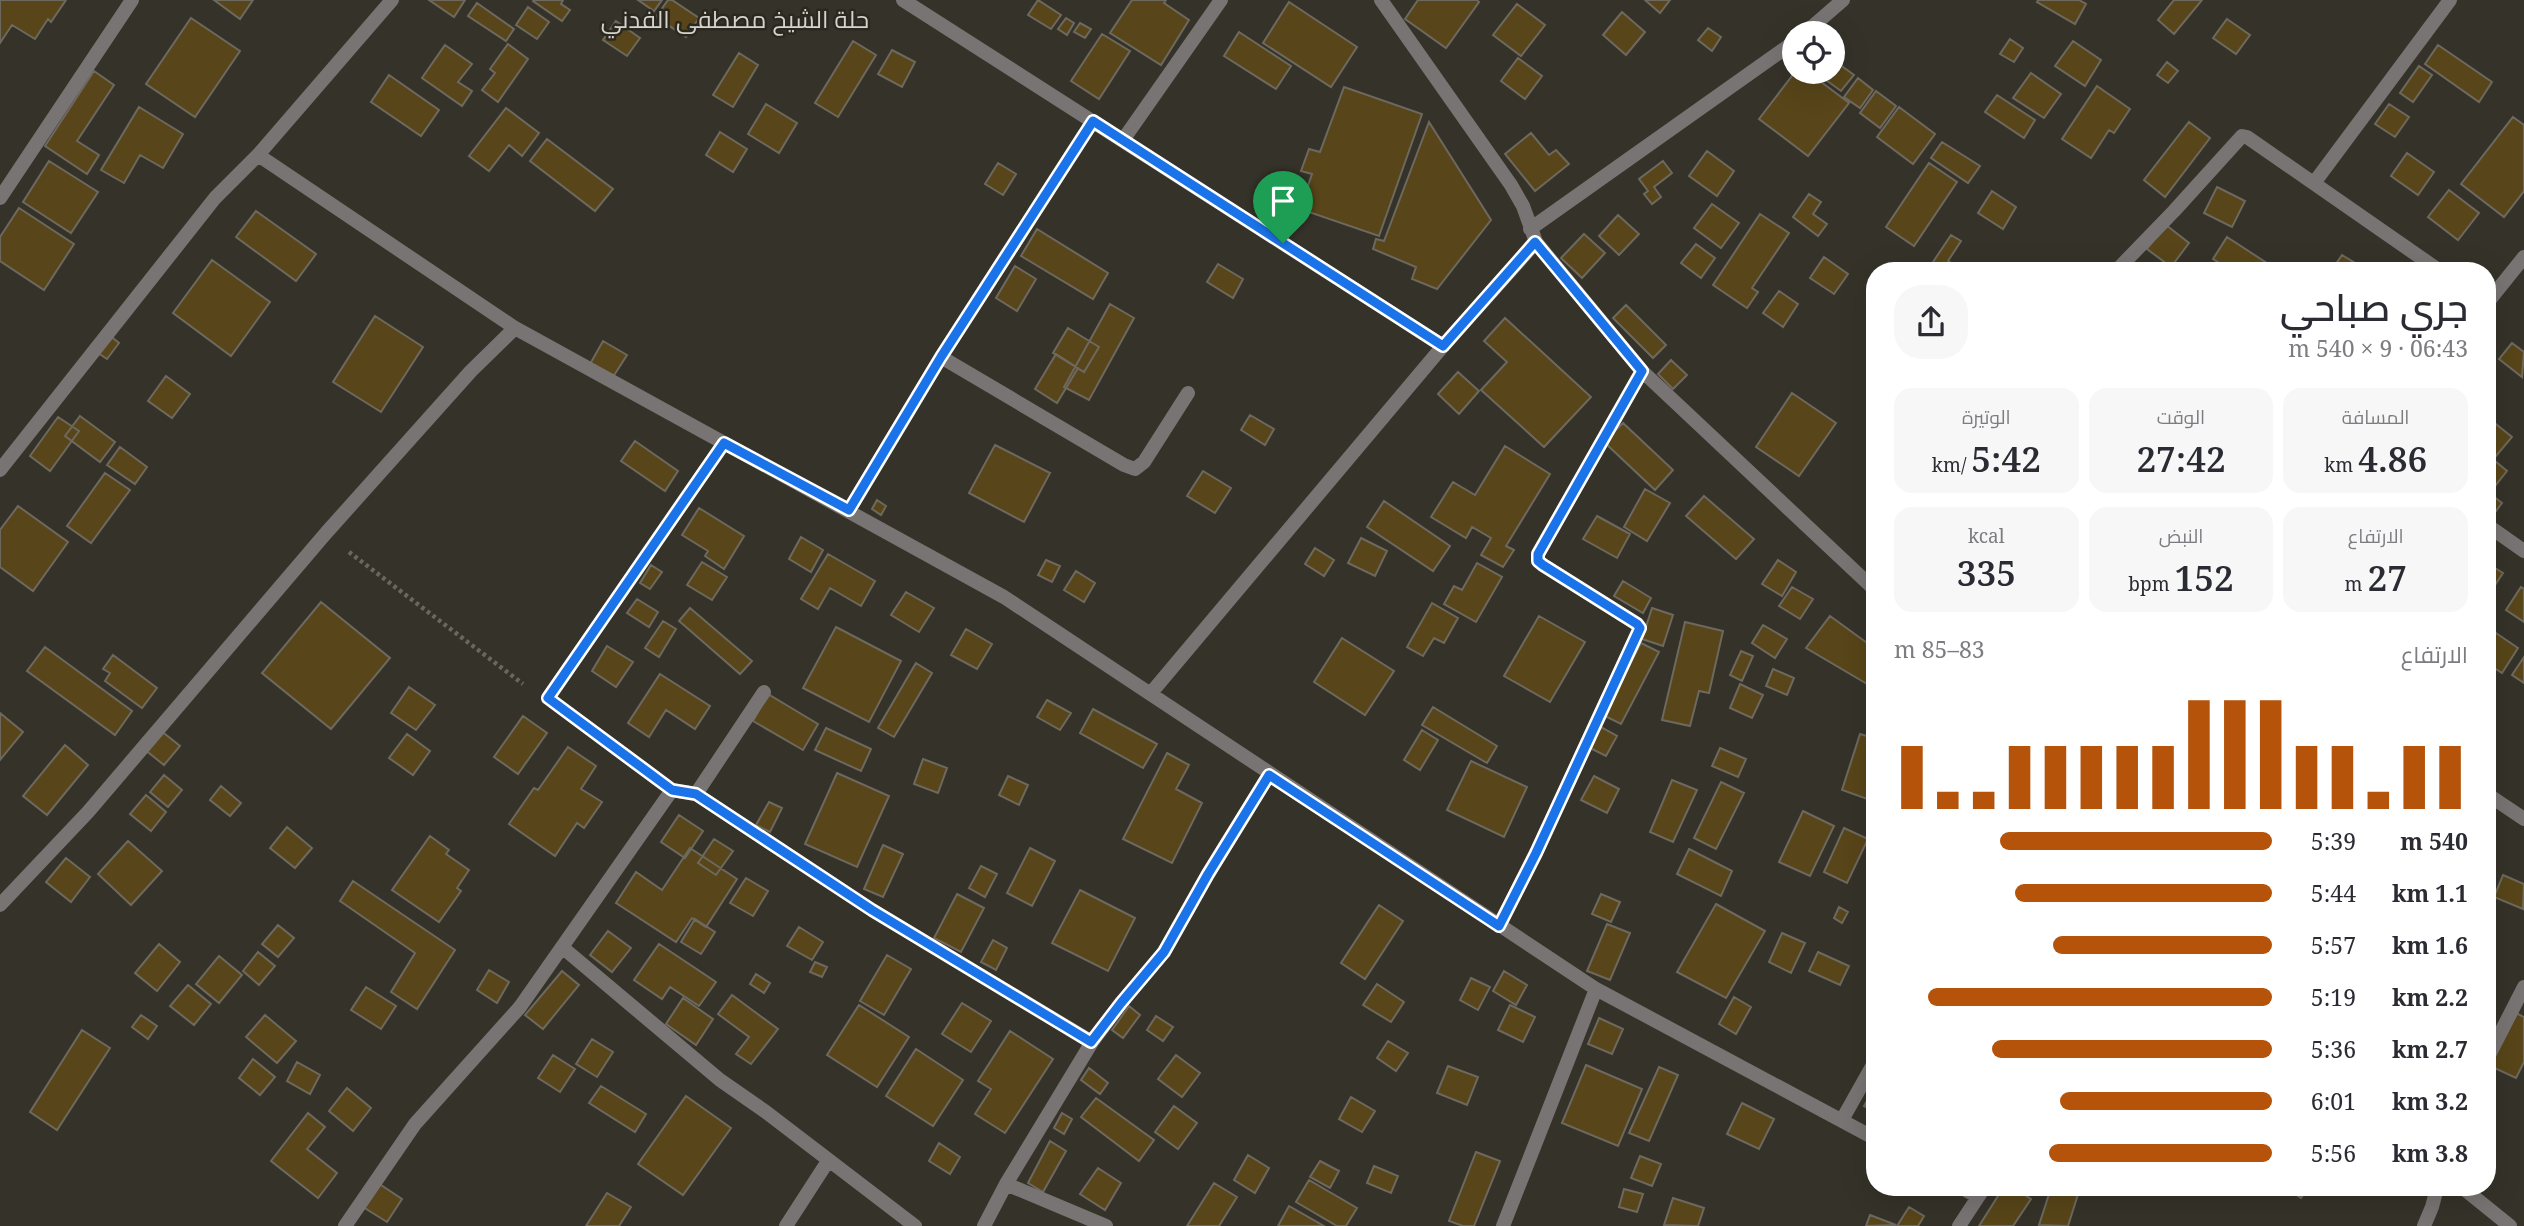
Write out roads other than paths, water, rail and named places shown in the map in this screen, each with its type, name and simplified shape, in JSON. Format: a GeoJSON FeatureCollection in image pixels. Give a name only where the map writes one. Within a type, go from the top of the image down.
{"type":"FeatureCollection","features":[{"type":"Feature","properties":{"kind":"street"},"geometry":{"type":"LineString","coordinates":[[0,198],[132,0]]}},
{"type":"Feature","properties":{"kind":"street"},"geometry":{"type":"LineString","coordinates":[[0,470],[215,198],[258,155],[393,0]]}},
{"type":"Feature","properties":{"kind":"street"},"geometry":{"type":"LineString","coordinates":[[904,0],[1443,346]]}},
{"type":"Feature","properties":{"kind":"street"},"geometry":{"type":"LineString","coordinates":[[1123,140],[1221,0]]}},
{"type":"Feature","properties":{"kind":"street"},"geometry":{"type":"LineString","coordinates":[[1381,0],[1511,185],[1523,206],[1533,236],[1642,371],[1866,578]]}},
{"type":"Feature","properties":{"kind":"street"},"geometry":{"type":"LineString","coordinates":[[1819,21],[1843,0]]}},
{"type":"Feature","properties":{"kind":"street"},"geometry":{"type":"LineString","coordinates":[[2314,183],[2450,0]]}},
{"type":"Feature","properties":{"kind":"street"},"geometry":{"type":"LineString","coordinates":[[1151,693],[1533,236],[1782,51]]}},
{"type":"Feature","properties":{"kind":"street"},"geometry":{"type":"LineString","coordinates":[[849,510],[941,357],[1093,121]]}},
{"type":"Feature","properties":{"kind":"street"},"geometry":{"type":"LineString","coordinates":[[2125,262],[2242,136],[2427,262]]}},
{"type":"Feature","properties":{"kind":"street"},"geometry":{"type":"LineString","coordinates":[[258,155],[515,328],[1004,597],[1151,693],[1269,775],[1596,989],[1866,1134]]}},
{"type":"Feature","properties":{"kind":"street"},"geometry":{"type":"LineString","coordinates":[[2496,292],[2524,257]]}},
{"type":"Feature","properties":{"kind":"street"},"geometry":{"type":"LineString","coordinates":[[0,905],[89,811],[326,533],[471,372],[515,328]]}},
{"type":"Feature","properties":{"kind":"street"},"geometry":{"type":"LineString","coordinates":[[941,357],[1135,469],[1144,462],[1188,393]]}},
{"type":"Feature","properties":{"kind":"street"},"geometry":{"type":"LineString","coordinates":[[1499,926],[1536,853],[1640,628],[1543,565],[1538,561],[1538,554],[1642,371]]}},
{"type":"Feature","properties":{"kind":"street"},"geometry":{"type":"LineString","coordinates":[[724,443],[548,698],[672,790],[696,794],[872,910],[1091,1042]]}},
{"type":"Feature","properties":{"kind":"street"},"geometry":{"type":"LineString","coordinates":[[2496,531],[2524,551]]}},
{"type":"Feature","properties":{"kind":"street"},"geometry":{"type":"LineString","coordinates":[[696,794],[764,692]]}},
{"type":"Feature","properties":{"kind":"street"},"geometry":{"type":"LineString","coordinates":[[985,1226],[1006,1184],[1091,1042],[1164,952],[1269,775]]}},
{"type":"Feature","properties":{"kind":"street"},"geometry":{"type":"LineString","coordinates":[[345,1226],[415,1124],[520,1007],[672,790]]}},
{"type":"Feature","properties":{"kind":"street"},"geometry":{"type":"LineString","coordinates":[[2496,800],[2524,819]]}},
{"type":"Feature","properties":{"kind":"street"},"geometry":{"type":"LineString","coordinates":[[562,947],[681,1049],[915,1226]]}},
{"type":"Feature","properties":{"kind":"street"},"geometry":{"type":"LineString","coordinates":[[2496,1041],[2524,987]]}},
{"type":"Feature","properties":{"kind":"street"},"geometry":{"type":"LineString","coordinates":[[1503,1226],[1596,989]]}},
{"type":"Feature","properties":{"kind":"street"},"geometry":{"type":"LineString","coordinates":[[1842,1120],[1866,1077]]}},
{"type":"Feature","properties":{"kind":"street"},"geometry":{"type":"LineString","coordinates":[[786,1226],[828,1161]]}},
{"type":"Feature","properties":{"kind":"street"},"geometry":{"type":"LineString","coordinates":[[1006,1184],[1106,1226]]}},
{"type":"Feature","properties":{"kind":"street"},"geometry":{"type":"LineString","coordinates":[[1959,1226],[1979,1196]]}},
{"type":"Feature","properties":{"kind":"street"},"geometry":{"type":"LineString","coordinates":[[2424,1226],[2435,1196]]}},
{"type":"Feature","properties":{"kind":"street"},"geometry":{"type":"LineString","coordinates":[[2473,1196],[2510,1226]]}},
{"type":"Feature","properties":{"kind":"district","name":"حلة الشيخ مصطفى الفدني"},"geometry":{"type":"Point","coordinates":[735,20]}}]}
